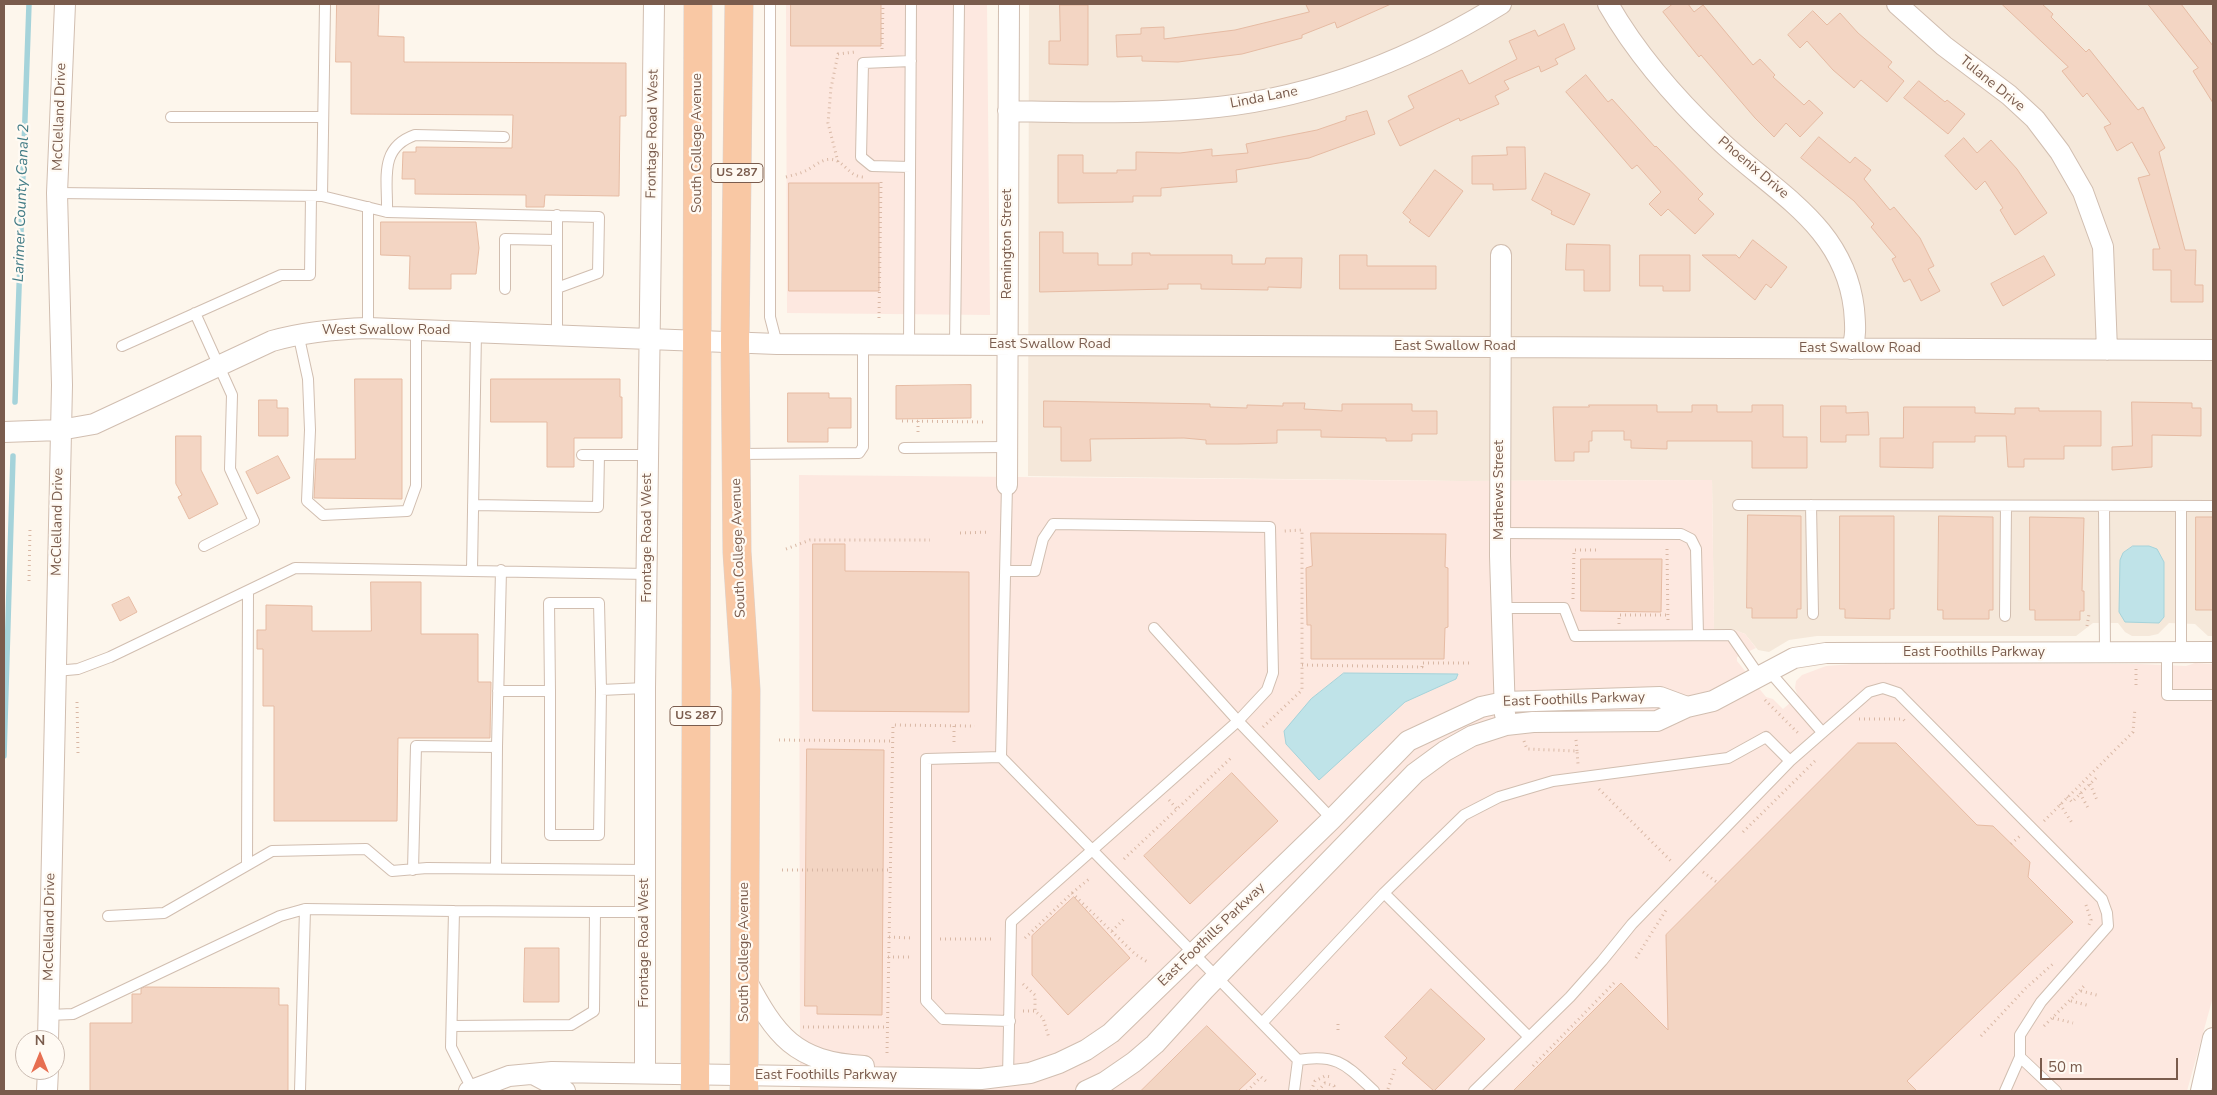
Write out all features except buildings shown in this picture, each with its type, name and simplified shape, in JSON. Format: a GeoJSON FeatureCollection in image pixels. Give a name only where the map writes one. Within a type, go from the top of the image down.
{"type":"FeatureCollection","features":[{"type":"Feature","properties":{"kind":"highway","name":"South College Avenue"},"geometry":{"type":"LineString","coordinates":[[696,1083],[698,4]]}},
{"type":"Feature","properties":{"kind":"highway","name":"South College Avenue"},"geometry":{"type":"LineString","coordinates":[[738,4],[736,454],[737,552],[746,690],[744,1084]]}},
{"type":"Feature","properties":{"kind":"street","name":"McClelland Drive"},"geometry":{"type":"LineString","coordinates":[[48,1030],[62,328],[57,193],[65,4]]}},
{"type":"Feature","properties":{"kind":"street","name":"Frontage Road West"},"geometry":{"type":"LineString","coordinates":[[645,1073],[645,688],[654,4]]}},
{"type":"Feature","properties":{"kind":"street","name":"Remington Street"},"geometry":{"type":"LineString","coordinates":[[1007,485],[1009,4]]}},
{"type":"Feature","properties":{"kind":"street","name":"Linda Lane"},"geometry":{"type":"LineString","coordinates":[[1008,112],[1152,112],[1199,109],[1258,101],[1342,80],[1396,60],[1454,33],[1501,4]]}},
{"type":"Feature","properties":{"kind":"street","name":"Phoenix Drive"},"geometry":{"type":"LineString","coordinates":[[1608,4],[1637,48],[1676,95],[1718,139],[1805,212],[1823,232],[1838,256],[1852,298],[1854,342],[1851,349]]}},
{"type":"Feature","properties":{"kind":"street","name":"Tulane Drive"},"geometry":{"type":"LineString","coordinates":[[1897,4],[1944,46],[2009,95],[2035,119],[2060,152],[2083,192],[2103,247],[2107,350]]}},
{"type":"Feature","properties":{"kind":"street","name":"Mathews Street"},"geometry":{"type":"LineString","coordinates":[[1501,255],[1500,533],[1506,725]]}},
{"type":"Feature","properties":{"kind":"street","name":"West Swallow Road"},"geometry":{"type":"LineString","coordinates":[[10,432],[60,430],[94,424],[272,341],[322,330],[368,328],[698,340]]}},
{"type":"Feature","properties":{"kind":"street","name":"East Swallow Road"},"geometry":{"type":"LineString","coordinates":[[698,340],[778,344],[863,345],[1007,344],[1500,348],[2213,350]]}},
{"type":"Feature","properties":{"kind":"street","name":"East Foothills Parkway"},"geometry":{"type":"LineString","coordinates":[[1086,1091],[1105,1082],[1134,1062],[1155,1044],[1415,773],[1445,751],[1465,740],[1506,725],[1533,722],[1657,721],[1687,707],[1713,701],[1794,658],[1826,653],[2213,652]]}},
{"type":"Feature","properties":{"kind":"street","name":"East Foothills Parkway"},"geometry":{"type":"LineString","coordinates":[[470,1090],[493,1086],[509,1076],[552,1072],[645,1073],[696,1083],[744,1084],[899,1077],[981,1079],[1008,1077],[1059,1063],[1086,1050],[1130,1016],[1408,742],[1481,707],[1504,702],[1660,697],[1687,707]]}},
{"type":"Feature","properties":{"kind":"street"},"geometry":{"type":"LineString","coordinates":[[745,977],[766,1018],[794,1048],[827,1060],[850,1065],[876,1066],[899,1077]]}},
{"type":"Feature","properties":{"kind":"street"},"geometry":{"type":"LineString","coordinates":[[2201,1091],[2213,1041]]}},
{"type":"Feature","properties":{"kind":"street"},"geometry":{"type":"LineString","coordinates":[[534,1074],[565,1091]]}},
{"type":"Feature","properties":{"kind":"lane"},"geometry":{"type":"LineString","coordinates":[[322,196],[325,4]]}},
{"type":"Feature","properties":{"kind":"lane"},"geometry":{"type":"LineString","coordinates":[[770,4],[770,317],[778,344]]}},
{"type":"Feature","properties":{"kind":"lane"},"geometry":{"type":"LineString","coordinates":[[909,344],[911,4]]}},
{"type":"Feature","properties":{"kind":"lane"},"geometry":{"type":"LineString","coordinates":[[955,344],[958,4]]}},
{"type":"Feature","properties":{"kind":"lane"},"geometry":{"type":"LineString","coordinates":[[910,167],[872,166],[861,157],[863,62],[911,61]]}},
{"type":"Feature","properties":{"kind":"lane"},"geometry":{"type":"LineString","coordinates":[[171,117],[324,117]]}},
{"type":"Feature","properties":{"kind":"lane"},"geometry":{"type":"LineString","coordinates":[[387,212],[389,156],[395,146],[405,139],[415,135],[504,136]]}},
{"type":"Feature","properties":{"kind":"lane"},"geometry":{"type":"LineString","coordinates":[[57,193],[322,196],[387,212],[600,217],[598,273],[558,288]]}},
{"type":"Feature","properties":{"kind":"lane"},"geometry":{"type":"LineString","coordinates":[[122,346],[280,275],[310,275],[311,196]]}},
{"type":"Feature","properties":{"kind":"lane"},"geometry":{"type":"LineString","coordinates":[[368,208],[368,328]]}},
{"type":"Feature","properties":{"kind":"lane"},"geometry":{"type":"LineString","coordinates":[[557,215],[557,336]]}},
{"type":"Feature","properties":{"kind":"lane"},"geometry":{"type":"LineString","coordinates":[[505,289],[506,239],[557,240]]}},
{"type":"Feature","properties":{"kind":"lane"},"geometry":{"type":"LineString","coordinates":[[195,313],[232,395],[230,469],[254,521],[204,546]]}},
{"type":"Feature","properties":{"kind":"lane"},"geometry":{"type":"LineString","coordinates":[[298,334],[308,379],[310,430],[307,501],[322,514],[406,510],[416,486],[416,330]]}},
{"type":"Feature","properties":{"kind":"lane"},"geometry":{"type":"LineString","coordinates":[[472,570],[476,332]]}},
{"type":"Feature","properties":{"kind":"lane"},"geometry":{"type":"LineString","coordinates":[[736,454],[859,453],[863,447],[863,345]]}},
{"type":"Feature","properties":{"kind":"lane"},"geometry":{"type":"LineString","coordinates":[[904,448],[1007,447]]}},
{"type":"Feature","properties":{"kind":"lane"},"geometry":{"type":"LineString","coordinates":[[582,456],[648,456]]}},
{"type":"Feature","properties":{"kind":"lane"},"geometry":{"type":"LineString","coordinates":[[474,505],[598,507],[598,456]]}},
{"type":"Feature","properties":{"kind":"lane"},"geometry":{"type":"LineString","coordinates":[[1007,485],[1002,757],[1092,851],[1263,1022],[1298,1060],[1294,1091]]}},
{"type":"Feature","properties":{"kind":"lane"},"geometry":{"type":"LineString","coordinates":[[1738,505],[2213,506]]}},
{"type":"Feature","properties":{"kind":"lane"},"geometry":{"type":"LineString","coordinates":[[1812,505],[1813,614]]}},
{"type":"Feature","properties":{"kind":"lane"},"geometry":{"type":"LineString","coordinates":[[2005,616],[2006,506]]}},
{"type":"Feature","properties":{"kind":"lane"},"geometry":{"type":"LineString","coordinates":[[2104,506],[2105,653]]}},
{"type":"Feature","properties":{"kind":"lane"},"geometry":{"type":"LineString","coordinates":[[2180,506],[2174,653],[2166,695],[2213,695]]}},
{"type":"Feature","properties":{"kind":"lane"},"geometry":{"type":"LineString","coordinates":[[1005,571],[1035,571],[1044,539],[1053,524],[1270,527],[1273,673],[1267,690],[1238,721],[1012,922],[1008,1077]]}},
{"type":"Feature","properties":{"kind":"lane"},"geometry":{"type":"LineString","coordinates":[[1500,533],[1681,534],[1691,539],[1696,549],[1698,635]]}},
{"type":"Feature","properties":{"kind":"lane"},"geometry":{"type":"LineString","coordinates":[[56,671],[78,669],[110,657],[295,568],[648,574]]}},
{"type":"Feature","properties":{"kind":"lane"},"geometry":{"type":"LineString","coordinates":[[496,868],[500,570]]}},
{"type":"Feature","properties":{"kind":"lane"},"geometry":{"type":"LineString","coordinates":[[247,865],[248,591]]}},
{"type":"Feature","properties":{"kind":"lane"},"geometry":{"type":"LineString","coordinates":[[549,603],[599,603],[601,690],[599,835],[550,835],[550,691],[549,603]]}},
{"type":"Feature","properties":{"kind":"lane"},"geometry":{"type":"LineString","coordinates":[[1501,608],[1564,608],[1575,636],[1732,635],[1764,674],[1822,732]]}},
{"type":"Feature","properties":{"kind":"lane"},"geometry":{"type":"LineString","coordinates":[[1154,628],[1238,721],[1332,819]]}},
{"type":"Feature","properties":{"kind":"lane"},"geometry":{"type":"LineString","coordinates":[[601,690],[645,688]]}},
{"type":"Feature","properties":{"kind":"lane"},"geometry":{"type":"LineString","coordinates":[[1474,1091],[1602,961],[1632,924],[1790,761],[1869,692],[1883,688],[1898,693],[2102,899],[2107,913],[2108,926],[2041,1002],[2020,1035],[2020,1057],[2005,1091]]}},
{"type":"Feature","properties":{"kind":"lane"},"geometry":{"type":"LineString","coordinates":[[498,691],[550,691]]}},
{"type":"Feature","properties":{"kind":"lane"},"geometry":{"type":"LineString","coordinates":[[1263,1022],[1384,894],[1464,815],[1499,797],[1553,781],[1728,758],[1766,737],[1790,761]]}},
{"type":"Feature","properties":{"kind":"lane"},"geometry":{"type":"LineString","coordinates":[[413,870],[416,746],[497,747]]}},
{"type":"Feature","properties":{"kind":"lane"},"geometry":{"type":"LineString","coordinates":[[1002,757],[926,759],[926,1001],[943,1019],[1010,1021]]}},
{"type":"Feature","properties":{"kind":"lane"},"geometry":{"type":"LineString","coordinates":[[108,916],[164,913],[272,851],[366,849],[392,871],[496,868],[645,870]]}},
{"type":"Feature","properties":{"kind":"lane"},"geometry":{"type":"LineString","coordinates":[[1384,894],[1529,1037]]}},
{"type":"Feature","properties":{"kind":"lane"},"geometry":{"type":"LineString","coordinates":[[300,1091],[305,909]]}},
{"type":"Feature","properties":{"kind":"lane"},"geometry":{"type":"LineString","coordinates":[[49,1016],[73,1014],[280,916],[305,909],[644,912]]}},
{"type":"Feature","properties":{"kind":"lane"},"geometry":{"type":"LineString","coordinates":[[454,911],[451,1047],[470,1090]]}},
{"type":"Feature","properties":{"kind":"lane"},"geometry":{"type":"LineString","coordinates":[[452,1026],[570,1025],[594,1011],[595,912]]}},
{"type":"Feature","properties":{"kind":"lane"},"geometry":{"type":"LineString","coordinates":[[1298,1060],[1312,1057],[1344,1063],[1374,1091]]}},
{"type":"Feature","properties":{"kind":"lane"},"geometry":{"type":"LineString","coordinates":[[2020,1057],[2056,1091]]}},
{"type":"Feature","properties":{"kind":"path"},"geometry":{"type":"LineString","coordinates":[[883,4],[881,50],[890,49]]}},
{"type":"Feature","properties":{"kind":"path"},"geometry":{"type":"LineString","coordinates":[[863,51],[838,54],[835,64],[828,123],[838,162],[853,176],[881,180],[879,318]]}},
{"type":"Feature","properties":{"kind":"path"},"geometry":{"type":"LineString","coordinates":[[786,177],[807,170],[818,161],[838,162]]}},
{"type":"Feature","properties":{"kind":"path"},"geometry":{"type":"LineString","coordinates":[[902,421],[987,422]]}},
{"type":"Feature","properties":{"kind":"path"},"geometry":{"type":"LineString","coordinates":[[918,421],[918,438]]}},
{"type":"Feature","properties":{"kind":"path"},"geometry":{"type":"LineString","coordinates":[[29,581],[30,528]]}},
{"type":"Feature","properties":{"kind":"path"},"geometry":{"type":"LineString","coordinates":[[1261,729],[1302,690],[1302,530],[1284,531]]}},
{"type":"Feature","properties":{"kind":"path"},"geometry":{"type":"LineString","coordinates":[[960,533],[990,532]]}},
{"type":"Feature","properties":{"kind":"path"},"geometry":{"type":"LineString","coordinates":[[786,549],[810,540],[930,540]]}},
{"type":"Feature","properties":{"kind":"path"},"geometry":{"type":"LineString","coordinates":[[1658,549],[1675,549]]}},
{"type":"Feature","properties":{"kind":"path"},"geometry":{"type":"LineString","coordinates":[[1667,549],[1668,627],[1676,627]]}},
{"type":"Feature","properties":{"kind":"path"},"geometry":{"type":"LineString","coordinates":[[1573,601],[1574,550],[1602,550]]}},
{"type":"Feature","properties":{"kind":"path"},"geometry":{"type":"LineString","coordinates":[[1610,627],[1619,627],[1619,614],[1668,614]]}},
{"type":"Feature","properties":{"kind":"path"},"geometry":{"type":"LineString","coordinates":[[1302,665],[1422,667],[1422,662],[1472,662]]}},
{"type":"Feature","properties":{"kind":"path"},"geometry":{"type":"LineString","coordinates":[[2136,666],[2136,685]]}},
{"type":"Feature","properties":{"kind":"path"},"geometry":{"type":"LineString","coordinates":[[1765,700],[1798,733]]}},
{"type":"Feature","properties":{"kind":"path"},"geometry":{"type":"LineString","coordinates":[[77,702],[78,754]]}},
{"type":"Feature","properties":{"kind":"path"},"geometry":{"type":"LineString","coordinates":[[2044,821],[2133,732],[2135,708]]}},
{"type":"Feature","properties":{"kind":"path"},"geometry":{"type":"LineString","coordinates":[[1856,719],[1903,719],[1910,726]]}},
{"type":"Feature","properties":{"kind":"path"},"geometry":{"type":"LineString","coordinates":[[887,1053],[893,725],[975,726]]}},
{"type":"Feature","properties":{"kind":"path"},"geometry":{"type":"LineString","coordinates":[[954,726],[954,747]]}},
{"type":"Feature","properties":{"kind":"path"},"geometry":{"type":"LineString","coordinates":[[779,740],[892,741]]}},
{"type":"Feature","properties":{"kind":"path"},"geometry":{"type":"LineString","coordinates":[[1524,741],[1527,749],[1577,751]]}},
{"type":"Feature","properties":{"kind":"path"},"geometry":{"type":"LineString","coordinates":[[1576,743],[1579,768]]}},
{"type":"Feature","properties":{"kind":"path"},"geometry":{"type":"LineString","coordinates":[[1739,837],[1821,754]]}},
{"type":"Feature","properties":{"kind":"path"},"geometry":{"type":"LineString","coordinates":[[1124,859],[1230,758]]}},
{"type":"Feature","properties":{"kind":"path"},"geometry":{"type":"LineString","coordinates":[[2067,797],[2072,802],[2096,778]]}},
{"type":"Feature","properties":{"kind":"path"},"geometry":{"type":"LineString","coordinates":[[2090,784],[2097,800]]}},
{"type":"Feature","properties":{"kind":"path"},"geometry":{"type":"LineString","coordinates":[[1599,789],[1672,862]]}},
{"type":"Feature","properties":{"kind":"path"},"geometry":{"type":"LineString","coordinates":[[2080,793],[2088,808]]}},
{"type":"Feature","properties":{"kind":"path"},"geometry":{"type":"LineString","coordinates":[[1165,796],[1177,809]]}},
{"type":"Feature","properties":{"kind":"path"},"geometry":{"type":"LineString","coordinates":[[2060,804],[2072,823]]}},
{"type":"Feature","properties":{"kind":"path"},"geometry":{"type":"LineString","coordinates":[[2011,844],[2020,836],[2024,842]]}},
{"type":"Feature","properties":{"kind":"path"},"geometry":{"type":"LineString","coordinates":[[782,870],[890,870]]}},
{"type":"Feature","properties":{"kind":"path"},"geometry":{"type":"LineString","coordinates":[[1698,877],[1704,871],[1718,883]]}},
{"type":"Feature","properties":{"kind":"path"},"geometry":{"type":"LineString","coordinates":[[1024,939],[1072,892],[1089,879]]}},
{"type":"Feature","properties":{"kind":"path"},"geometry":{"type":"LineString","coordinates":[[1072,892],[1135,954],[1149,963]]}},
{"type":"Feature","properties":{"kind":"path"},"geometry":{"type":"LineString","coordinates":[[2081,900],[2088,906],[2091,920],[2085,933]]}},
{"type":"Feature","properties":{"kind":"path"},"geometry":{"type":"LineString","coordinates":[[1636,958],[1667,908]]}},
{"type":"Feature","properties":{"kind":"path"},"geometry":{"type":"LineString","coordinates":[[1112,931],[1126,917]]}},
{"type":"Feature","properties":{"kind":"path"},"geometry":{"type":"LineString","coordinates":[[888,938],[912,938]]}},
{"type":"Feature","properties":{"kind":"path"},"geometry":{"type":"LineString","coordinates":[[937,939],[995,939]]}},
{"type":"Feature","properties":{"kind":"path"},"geometry":{"type":"LineString","coordinates":[[888,957],[914,957]]}},
{"type":"Feature","properties":{"kind":"path"},"geometry":{"type":"LineString","coordinates":[[1981,1036],[2026,988],[2058,959]]}},
{"type":"Feature","properties":{"kind":"path"},"geometry":{"type":"LineString","coordinates":[[1023,974],[1023,983],[1035,995],[1035,1011],[1042,1018],[1049,1038]]}},
{"type":"Feature","properties":{"kind":"path"},"geometry":{"type":"LineString","coordinates":[[1533,1066],[1614,983]]}},
{"type":"Feature","properties":{"kind":"path"},"geometry":{"type":"LineString","coordinates":[[2043,1026],[2086,984]]}},
{"type":"Feature","properties":{"kind":"path"},"geometry":{"type":"LineString","coordinates":[[2080,990],[2100,996]]}},
{"type":"Feature","properties":{"kind":"path"},"geometry":{"type":"LineString","coordinates":[[2070,1000],[2090,1006]]}},
{"type":"Feature","properties":{"kind":"path"},"geometry":{"type":"LineString","coordinates":[[1018,1011],[1035,1011]]}},
{"type":"Feature","properties":{"kind":"path"},"geometry":{"type":"LineString","coordinates":[[2052,1018],[2073,1023]]}},
{"type":"Feature","properties":{"kind":"path"},"geometry":{"type":"LineString","coordinates":[[1338,1024],[1338,1030]]}},
{"type":"Feature","properties":{"kind":"path"},"geometry":{"type":"LineString","coordinates":[[812,1027],[887,1027]]}},
{"type":"Feature","properties":{"kind":"path"},"geometry":{"type":"LineString","coordinates":[[1388,1091],[1396,1066]]}},
{"type":"Feature","properties":{"kind":"path"},"geometry":{"type":"LineString","coordinates":[[1311,1091],[1315,1081],[1325,1076],[1339,1080]]}},
{"type":"Feature","properties":{"kind":"path"},"geometry":{"type":"LineString","coordinates":[[1329,1083],[1330,1076]]}},
{"type":"Feature","properties":{"kind":"path"},"geometry":{"type":"LineString","coordinates":[[1247,1091],[1261,1077],[1267,1082]]}},
{"type":"Feature","properties":{"kind":"path"},"geometry":{"type":"LineString","coordinates":[[1315,1081],[1320,1086]]}},
{"type":"Feature","properties":{"kind":"path"},"geometry":{"type":"LineString","coordinates":[[1318,1091],[1320,1086],[1329,1083]]}},
{"type":"Feature","properties":{"kind":"path"},"geometry":{"type":"LineString","coordinates":[[1329,1083],[1334,1086],[1336,1091]]}},
{"type":"Feature","properties":{"kind":"shaded area"},"geometry":{"type":"Polygon","coordinates":[[[786,4],[987,4],[990,315],[787,313],[786,4]]]}},
{"type":"Feature","properties":{"kind":"shaded area"},"geometry":{"type":"Polygon","coordinates":[[[1029,4],[2213,4],[2213,636],[2208,636],[2195,624],[2169,623],[2158,634],[2132,636],[2125,632],[2118,623],[2093,623],[2076,636],[1817,636],[1789,640],[1769,652],[1758,650],[1745,634],[1732,629],[1714,629],[1712,480],[1461,481],[1028,476],[1029,4]]]}},
{"type":"Feature","properties":{"kind":"shaded area"},"geometry":{"type":"Polygon","coordinates":[[[799,475],[1461,481],[1712,480],[1714,629],[1732,629],[1745,634],[1756,648],[1737,657],[1737,661],[1766,697],[1773,699],[1783,709],[1798,696],[1795,688],[1796,681],[1802,675],[1826,666],[1866,663],[2140,664],[2186,666],[2195,663],[2213,664],[2213,997],[2187,1091],[800,1091],[799,475]]]}},
{"type":"Feature","properties":{"kind":"water"},"geometry":{"type":"Polygon","coordinates":[[[2133,546],[2149,546],[2157,549],[2164,562],[2164,617],[2159,623],[2125,622],[2119,612],[2120,560],[2123,553],[2133,546]]]}},
{"type":"Feature","properties":{"kind":"water"},"geometry":{"type":"Polygon","coordinates":[[[1344,673],[1458,674],[1456,679],[1405,702],[1319,780],[1286,744],[1284,731],[1311,699],[1344,673]]]}},
{"type":"Feature","properties":{"kind":"waterway","name":"Larimer County Canal 2"},"geometry":{"type":"LineString","coordinates":[[15,402],[29,4]]}},
{"type":"Feature","properties":{"kind":"waterway","name":"Larimer County Canal 2"},"geometry":{"type":"LineString","coordinates":[[4,756],[13,456]]}}]}
